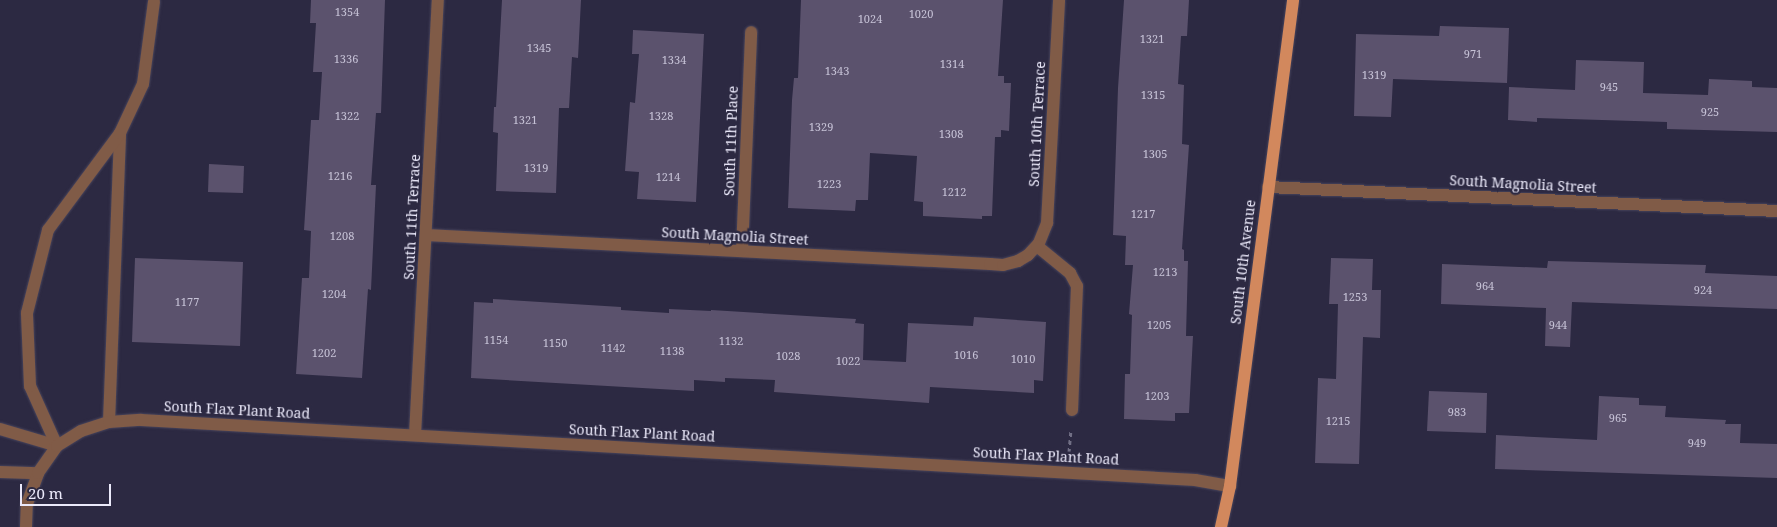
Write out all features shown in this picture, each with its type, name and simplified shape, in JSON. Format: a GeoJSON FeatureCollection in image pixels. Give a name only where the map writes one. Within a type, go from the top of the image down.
{"type":"FeatureCollection","features":[{"type":"Feature","properties":{"kind":"main road","name":"South 10th Avenue"},"geometry":{"type":"LineString","coordinates":[[1221,527],[1230,486],[1293,0]]}},
{"type":"Feature","properties":{"kind":"street","name":"South 11th Terrace"},"geometry":{"type":"LineString","coordinates":[[415,436],[438,0]]}},
{"type":"Feature","properties":{"kind":"street","name":"South 10th Terrace"},"geometry":{"type":"LineString","coordinates":[[1037,246],[1043,235],[1047,219],[1059,0]]}},
{"type":"Feature","properties":{"kind":"street"},"geometry":{"type":"LineString","coordinates":[[57,446],[30,386],[27,313],[48,230],[120,133],[142,84],[154,2]]}},
{"type":"Feature","properties":{"kind":"street","name":"South 11th Place"},"geometry":{"type":"LineString","coordinates":[[742,251],[751,32]]}},
{"type":"Feature","properties":{"kind":"street"},"geometry":{"type":"LineString","coordinates":[[109,422],[120,133]]}},
{"type":"Feature","properties":{"kind":"street","name":"South Magnolia Street"},"geometry":{"type":"LineString","coordinates":[[1268,187],[1777,211]]}},
{"type":"Feature","properties":{"kind":"street","name":"South Magnolia Street"},"geometry":{"type":"LineString","coordinates":[[426,235],[1003,265],[1018,261],[1037,246]]}},
{"type":"Feature","properties":{"kind":"street"},"geometry":{"type":"LineString","coordinates":[[1037,246],[1070,273],[1078,286],[1072,410]]}},
{"type":"Feature","properties":{"kind":"street","name":"South Flax Plant Road"},"geometry":{"type":"LineString","coordinates":[[57,446],[80,432],[109,422],[141,420],[1195,480],[1230,486]]}},
{"type":"Feature","properties":{"kind":"street"},"geometry":{"type":"LineString","coordinates":[[0,429],[57,446]]}},
{"type":"Feature","properties":{"kind":"street"},"geometry":{"type":"LineString","coordinates":[[26,527],[27,504],[38,473],[57,446]]}},
{"type":"Feature","properties":{"kind":"street"},"geometry":{"type":"LineString","coordinates":[[0,472],[38,473]]}},
{"type":"Feature","properties":{"kind":"path"},"geometry":{"type":"LineString","coordinates":[[1068,473],[1072,410]]}},
{"type":"Feature","properties":{"kind":"building"},"geometry":{"type":"Polygon","coordinates":[[[311,0],[385,0],[381,113],[376,113],[371,185],[376,185],[371,290],[368,289],[362,378],[296,374],[302,278],[309,278],[311,231],[304,230],[311,120],[319,120],[322,72],[313,72],[316,23],[310,23],[311,0]]]}},
{"type":"Feature","properties":{"kind":"building"},"geometry":{"type":"Polygon","coordinates":[[[502,0],[581,0],[578,58],[572,57],[569,108],[559,108],[556,193],[496,191],[498,133],[493,132],[502,0]]]}},
{"type":"Feature","properties":{"kind":"building"},"geometry":{"type":"Polygon","coordinates":[[[801,0],[1003,0],[998,76],[1004,76],[1004,83],[1011,83],[1009,131],[1001,130],[1001,137],[995,137],[992,216],[982,216],[982,219],[923,216],[923,202],[914,201],[917,156],[870,153],[868,200],[856,200],[855,211],[788,208],[792,100],[794,78],[798,78],[801,0]]]}},
{"type":"Feature","properties":{"kind":"building"},"geometry":{"type":"Polygon","coordinates":[[[1124,0],[1189,0],[1187,36],[1181,36],[1178,84],[1184,85],[1182,144],[1189,145],[1182,249],[1184,250],[1184,261],[1188,261],[1186,336],[1193,336],[1189,413],[1175,413],[1175,421],[1124,419],[1125,374],[1130,374],[1132,315],[1129,314],[1133,265],[1125,265],[1126,236],[1113,235],[1118,88],[1124,0]]]}},
{"type":"Feature","properties":{"kind":"building"},"geometry":{"type":"Polygon","coordinates":[[[1440,26],[1509,28],[1507,83],[1393,79],[1391,117],[1354,116],[1356,34],[1439,36],[1440,26]]]}},
{"type":"Feature","properties":{"kind":"building"},"geometry":{"type":"Polygon","coordinates":[[[633,30],[704,34],[696,202],[637,199],[639,172],[625,171],[630,102],[635,103],[639,54],[632,54],[633,30]]]}},
{"type":"Feature","properties":{"kind":"building"},"geometry":{"type":"Polygon","coordinates":[[[1576,60],[1644,62],[1643,93],[1708,95],[1709,79],[1752,81],[1752,87],[1777,88],[1777,132],[1667,129],[1667,122],[1537,118],[1537,122],[1508,120],[1509,87],[1575,90],[1576,60]]]}},
{"type":"Feature","properties":{"kind":"building"},"geometry":{"type":"Polygon","coordinates":[[[209,164],[244,166],[243,193],[208,192],[209,164]]]}},
{"type":"Feature","properties":{"kind":"building"},"geometry":{"type":"Polygon","coordinates":[[[135,258],[243,262],[240,346],[132,342],[135,258]]]}},
{"type":"Feature","properties":{"kind":"building"},"geometry":{"type":"Polygon","coordinates":[[[1331,258],[1373,259],[1372,290],[1381,290],[1380,338],[1363,337],[1359,464],[1315,463],[1318,378],[1336,379],[1338,304],[1329,304],[1331,258]]]}},
{"type":"Feature","properties":{"kind":"building"},"geometry":{"type":"Polygon","coordinates":[[[1548,261],[1706,265],[1705,273],[1777,276],[1777,309],[1572,302],[1570,347],[1545,346],[1546,308],[1441,304],[1442,264],[1547,268],[1548,261]]]}},
{"type":"Feature","properties":{"kind":"building"},"geometry":{"type":"Polygon","coordinates":[[[493,299],[621,307],[621,310],[669,313],[669,309],[711,310],[856,319],[855,323],[864,324],[863,360],[906,362],[908,323],[973,326],[974,317],[1046,322],[1043,381],[1034,380],[1034,393],[930,387],[929,403],[774,392],[775,380],[725,378],[725,382],[694,380],[694,391],[471,378],[474,302],[493,303],[493,299]]]}},
{"type":"Feature","properties":{"kind":"building"},"geometry":{"type":"Polygon","coordinates":[[[1429,391],[1487,393],[1486,433],[1427,431],[1429,391]]]}},
{"type":"Feature","properties":{"kind":"building"},"geometry":{"type":"Polygon","coordinates":[[[1599,396],[1639,398],[1639,405],[1666,406],[1665,417],[1726,420],[1725,424],[1741,424],[1740,443],[1777,444],[1777,478],[1495,469],[1496,435],[1597,440],[1599,396]]]}}]}
